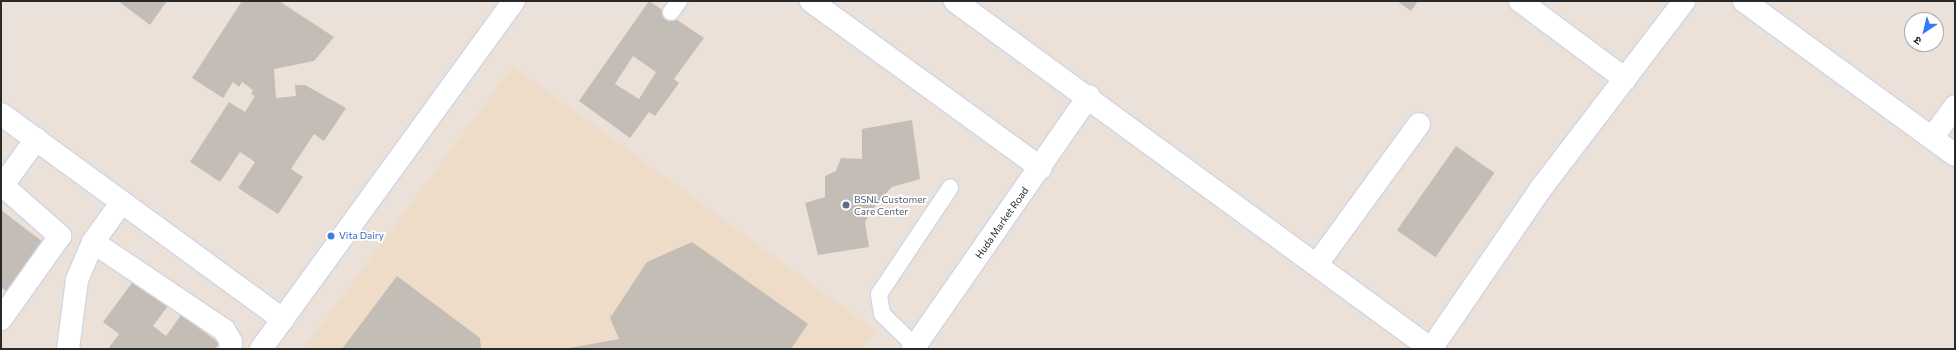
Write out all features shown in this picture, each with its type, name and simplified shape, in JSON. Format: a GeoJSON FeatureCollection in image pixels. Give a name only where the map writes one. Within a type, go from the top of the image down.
{"type":"FeatureCollection","features":[{"type":"Feature","properties":{"kind":"street"},"geometry":{"type":"LineString","coordinates":[[262,349],[514,1]]}},
{"type":"Feature","properties":{"kind":"street"},"geometry":{"type":"LineString","coordinates":[[811,1],[1041,168]]}},
{"type":"Feature","properties":{"kind":"street"},"geometry":{"type":"LineString","coordinates":[[955,1],[1089,96],[1431,349],[1542,188],[1684,1]]}},
{"type":"Feature","properties":{"kind":"street"},"geometry":{"type":"LineString","coordinates":[[1520,1],[1625,79]]}},
{"type":"Feature","properties":{"kind":"street"},"geometry":{"type":"LineString","coordinates":[[1744,1],[1955,155]]}},
{"type":"Feature","properties":{"kind":"street","name":"Huda Market Road"},"geometry":{"type":"LineString","coordinates":[[914,347],[1041,168],[1089,96]]}},
{"type":"Feature","properties":{"kind":"street"},"geometry":{"type":"LineString","coordinates":[[1932,138],[1955,106]]}},
{"type":"Feature","properties":{"kind":"street"},"geometry":{"type":"LineString","coordinates":[[1,114],[283,320]]}},
{"type":"Feature","properties":{"kind":"street"},"geometry":{"type":"LineString","coordinates":[[1317,264],[1419,124]]}},
{"type":"Feature","properties":{"kind":"street"},"geometry":{"type":"LineString","coordinates":[[1,319],[60,236],[2,185],[36,139]]}},
{"type":"Feature","properties":{"kind":"street"},"geometry":{"type":"LineString","coordinates":[[68,349],[77,280],[93,242],[122,202]]}},
{"type":"Feature","properties":{"kind":"street"},"geometry":{"type":"LineString","coordinates":[[93,242],[224,330],[231,342],[230,349]]}},
{"type":"Feature","properties":{"kind":"lane"},"geometry":{"type":"LineString","coordinates":[[914,347],[882,314],[879,294],[950,188]]}},
{"type":"Feature","properties":{"kind":"shaded area"},"geometry":{"type":"Polygon","coordinates":[[[513,66],[875,330],[862,349],[303,349],[513,66]]]}},
{"type":"Feature","properties":{"kind":"building"},"geometry":{"type":"Polygon","coordinates":[[[118,1],[167,1],[150,25],[118,1]]]}},
{"type":"Feature","properties":{"kind":"building"},"geometry":{"type":"Polygon","coordinates":[[[242,1],[279,1],[334,37],[314,61],[274,69],[276,98],[296,96],[295,85],[305,85],[346,108],[324,141],[314,134],[291,169],[303,177],[278,214],[238,188],[255,162],[240,152],[220,182],[190,162],[229,102],[245,112],[255,96],[251,94],[253,90],[242,82],[239,87],[233,82],[223,98],[192,78],[242,1]]]}},
{"type":"Feature","properties":{"kind":"building"},"geometry":{"type":"Polygon","coordinates":[[[649,1],[704,38],[674,79],[679,83],[655,116],[649,112],[630,138],[579,101],[649,1]],[[633,56],[615,84],[639,99],[656,72],[633,56]]]}},
{"type":"Feature","properties":{"kind":"building"},"geometry":{"type":"Polygon","coordinates":[[[1397,1],[1418,1],[1411,11],[1397,1]]]}},
{"type":"Feature","properties":{"kind":"building"},"geometry":{"type":"Polygon","coordinates":[[[912,120],[920,179],[892,187],[877,203],[865,222],[869,247],[818,255],[805,203],[825,197],[825,176],[836,171],[841,158],[862,159],[862,129],[912,120]]]}},
{"type":"Feature","properties":{"kind":"building"},"geometry":{"type":"Polygon","coordinates":[[[1456,146],[1495,173],[1435,257],[1397,230],[1456,146]]]}},
{"type":"Feature","properties":{"kind":"building"},"geometry":{"type":"Polygon","coordinates":[[[1,210],[43,242],[6,291],[1,287],[1,210]]]}},
{"type":"Feature","properties":{"kind":"building"},"geometry":{"type":"Polygon","coordinates":[[[692,242],[808,324],[791,349],[564,349],[619,339],[610,318],[647,262],[692,242]]]}},
{"type":"Feature","properties":{"kind":"building"},"geometry":{"type":"Polygon","coordinates":[[[397,276],[480,338],[481,349],[342,349],[397,276]]]}},
{"type":"Feature","properties":{"kind":"building"},"geometry":{"type":"Polygon","coordinates":[[[134,280],[168,306],[153,326],[166,336],[181,315],[219,343],[215,349],[108,349],[119,334],[103,322],[134,280]]]}},
{"type":"Feature","properties":{"kind":"place","name":"BSNL Customer Care Center"},"geometry":{"type":"Point","coordinates":[846,205]}},
{"type":"Feature","properties":{"kind":"place","name":"Vita Dairy"},"geometry":{"type":"Point","coordinates":[331,236]}}]}
